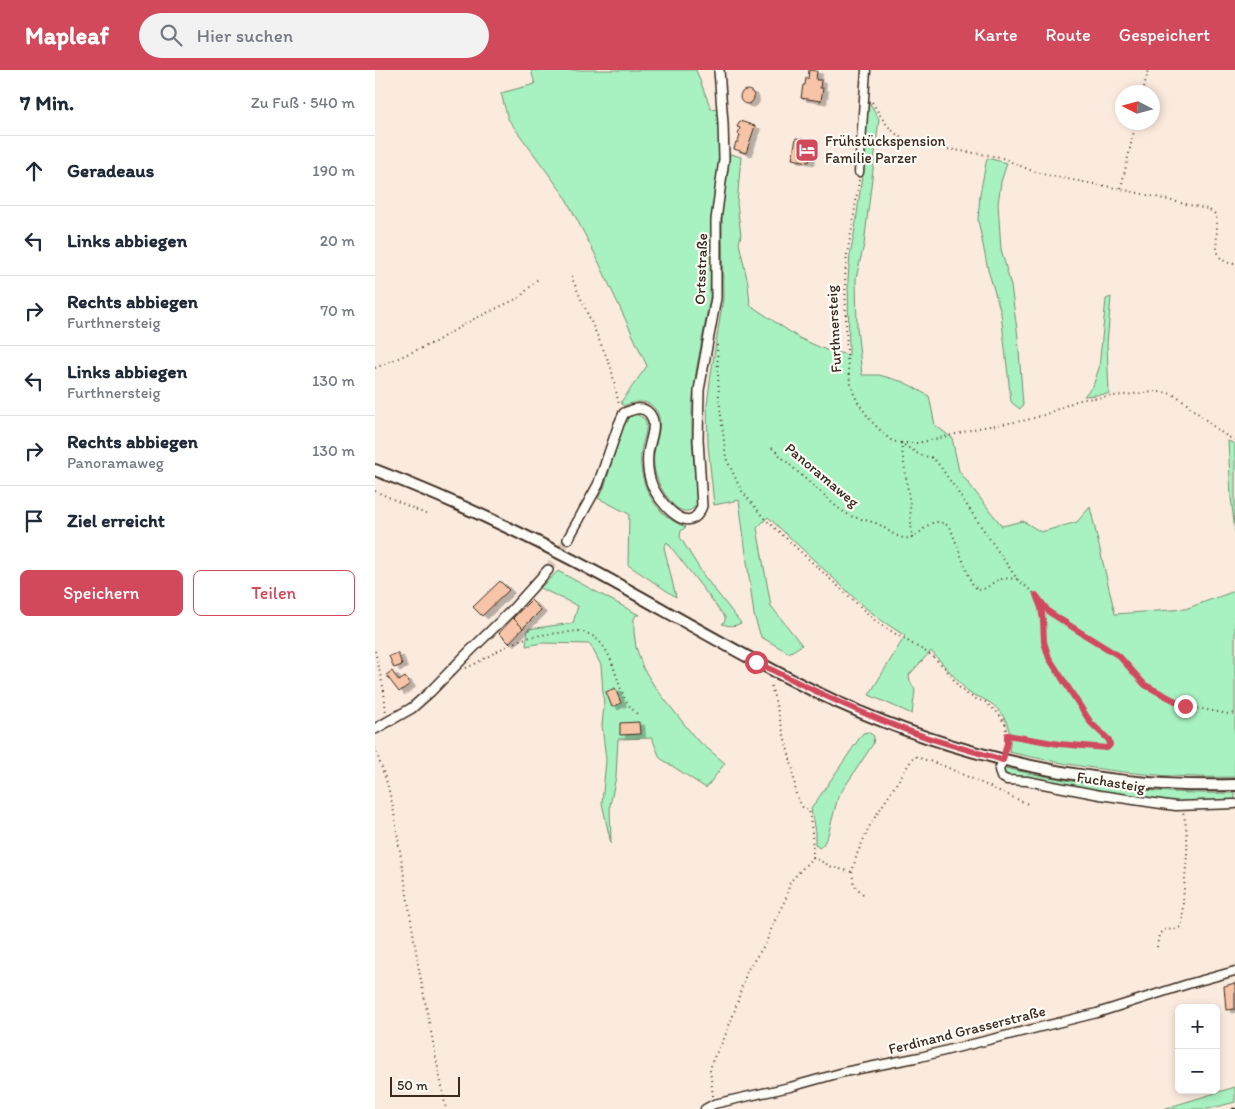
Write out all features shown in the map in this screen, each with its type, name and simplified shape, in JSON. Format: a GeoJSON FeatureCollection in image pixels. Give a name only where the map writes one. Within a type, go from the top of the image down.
{"type":"FeatureCollection","features":[{"type":"Feature","properties":{"kind":"main road"},"geometry":{"type":"LineString","coordinates":[[375,470],[442,496],[505,525],[601,575],[747,657],[838,702],[923,736],[1003,760],[1076,774],[1118,780],[1171,784],[1235,785]]}},
{"type":"Feature","properties":{"kind":"street","name":"Ortsstraße"},"geometry":{"type":"LineString","coordinates":[[624,413],[636,408],[644,409],[650,413],[653,422],[653,434],[648,453],[648,469],[652,485],[660,500],[669,511],[679,518],[689,520],[695,517],[700,513],[703,506],[698,439],[699,390],[715,298],[716,220],[725,159],[719,70]]}},
{"type":"Feature","properties":{"kind":"street"},"geometry":{"type":"LineString","coordinates":[[859,172],[866,70]]}},
{"type":"Feature","properties":{"kind":"street"},"geometry":{"type":"LineString","coordinates":[[568,539],[598,485],[624,413]]}},
{"type":"Feature","properties":{"kind":"street"},"geometry":{"type":"LineString","coordinates":[[375,729],[412,708],[431,692],[512,610],[548,570]]}},
{"type":"Feature","properties":{"kind":"street","name":"Fuchasteig"},"geometry":{"type":"LineString","coordinates":[[1003,760],[999,770],[1001,776],[1007,780],[1176,806],[1235,804]]}},
{"type":"Feature","properties":{"kind":"street","name":"Ferdinand Grasserstraße"},"geometry":{"type":"LineString","coordinates":[[705,1109],[714,1104],[790,1087],[845,1072],[920,1057],[1097,1012],[1235,971]]}},
{"type":"Feature","properties":{"kind":"path"},"geometry":{"type":"LineString","coordinates":[[1145,85],[1148,70]]}},
{"type":"Feature","properties":{"kind":"path"},"geometry":{"type":"LineString","coordinates":[[870,98],[881,118],[891,130],[905,140],[915,144],[1000,157],[1046,175],[1121,189],[1207,209],[1214,213],[1217,219],[1217,252],[1220,259],[1235,264]]}},
{"type":"Feature","properties":{"kind":"path"},"geometry":{"type":"LineString","coordinates":[[1121,189],[1134,130]]}},
{"type":"Feature","properties":{"kind":"path","name":"Furthnersteig"},"geometry":{"type":"LineString","coordinates":[[859,172],[845,277],[847,358],[849,378],[853,392],[871,421],[892,441],[921,455],[933,458],[1017,579]]}},
{"type":"Feature","properties":{"kind":"path"},"geometry":{"type":"LineString","coordinates":[[571,276],[611,367],[620,408],[624,413]]}},
{"type":"Feature","properties":{"kind":"path"},"geometry":{"type":"LineString","coordinates":[[375,368],[433,343],[472,320],[513,301],[540,277]]}},
{"type":"Feature","properties":{"kind":"path"},"geometry":{"type":"LineString","coordinates":[[717,343],[719,398],[726,458],[741,490],[764,518],[872,618],[931,655],[967,694],[985,702],[999,714],[1005,724],[1007,735],[1003,760]]}},
{"type":"Feature","properties":{"kind":"path"},"geometry":{"type":"LineString","coordinates":[[912,538],[910,498],[901,444],[1027,420],[1085,399],[1153,392],[1172,394],[1182,399],[1217,430],[1235,440]]}},
{"type":"Feature","properties":{"kind":"path","name":"Panoramaweg"},"geometry":{"type":"LineString","coordinates":[[772,448],[845,513],[857,519],[880,525],[896,536],[905,539],[912,538]]}},
{"type":"Feature","properties":{"kind":"path"},"geometry":{"type":"LineString","coordinates":[[375,491],[428,515]]}},
{"type":"Feature","properties":{"kind":"path"},"geometry":{"type":"LineString","coordinates":[[912,538],[927,525],[936,521],[945,523],[950,527],[971,582],[978,590],[987,588],[996,581],[1006,578],[1017,579],[1036,595],[1049,612],[1119,656],[1145,685],[1185,706],[1229,714],[1235,713]]}},
{"type":"Feature","properties":{"kind":"path"},"geometry":{"type":"LineString","coordinates":[[1007,735],[1059,744],[1107,748],[1110,745],[1109,740],[1091,723],[1049,658],[1044,642],[1042,614],[1036,595]]}},
{"type":"Feature","properties":{"kind":"path"},"geometry":{"type":"LineString","coordinates":[[459,672],[524,639],[578,631],[587,632],[598,640],[607,651],[626,702],[638,715]]}},
{"type":"Feature","properties":{"kind":"path"},"geometry":{"type":"LineString","coordinates":[[375,651],[385,697],[387,722]]}},
{"type":"Feature","properties":{"kind":"path"},"geometry":{"type":"LineString","coordinates":[[714,1104],[710,1070],[713,1059],[723,1041],[734,1013],[748,969],[765,942],[786,898],[790,882],[813,857],[809,810],[803,808],[796,795],[793,770],[771,685]]}},
{"type":"Feature","properties":{"kind":"path"},"geometry":{"type":"LineString","coordinates":[[375,748],[393,807],[419,970],[446,1109]]}},
{"type":"Feature","properties":{"kind":"path"},"geometry":{"type":"LineString","coordinates":[[863,894],[854,885],[852,872],[860,847],[870,825],[914,756],[944,766],[1030,805]]}},
{"type":"Feature","properties":{"kind":"path"},"geometry":{"type":"LineString","coordinates":[[1157,946],[1159,934],[1164,930],[1175,930],[1183,924],[1187,847],[1185,819],[1182,812],[1176,806]]}},
{"type":"Feature","properties":{"kind":"path"},"geometry":{"type":"LineString","coordinates":[[813,857],[832,867],[852,872]]}},
{"type":"Feature","properties":{"kind":"green space"},"geometry":{"type":"Polygon","coordinates":[[[531,70],[696,70],[711,109],[718,108],[720,161],[711,219],[710,297],[696,372],[692,406],[692,440],[697,504],[690,510],[681,510],[673,505],[656,477],[654,454],[660,425],[655,409],[644,402],[623,406],[621,402],[647,366],[595,254],[564,195],[508,119],[501,93],[535,84],[531,70]]]}},
{"type":"Feature","properties":{"kind":"green space"},"geometry":{"type":"Polygon","coordinates":[[[868,100],[879,119],[864,245],[856,278],[857,327],[862,375],[879,375],[904,382],[929,396],[935,425],[952,438],[959,471],[1002,526],[1023,521],[1041,532],[1077,522],[1090,507],[1115,614],[1185,609],[1235,591],[1235,777],[1121,772],[1009,752],[1009,730],[999,710],[994,705],[969,693],[931,651],[909,675],[915,690],[912,714],[869,695],[905,636],[862,605],[768,517],[757,528],[771,606],[802,645],[789,653],[761,637],[754,615],[739,500],[714,505],[708,445],[707,405],[723,299],[722,212],[730,154],[741,157],[737,204],[741,235],[739,243],[748,283],[750,305],[799,338],[826,350],[849,355],[848,278],[862,176],[868,100]]]}},
{"type":"Feature","properties":{"kind":"green space"},"geometry":{"type":"Polygon","coordinates":[[[987,158],[1007,163],[1001,182],[998,204],[1001,249],[1011,286],[1018,337],[1023,405],[1020,409],[1011,402],[1001,313],[988,270],[978,220],[980,194],[987,158]]]}},
{"type":"Feature","properties":{"kind":"green space"},"geometry":{"type":"Polygon","coordinates":[[[1111,297],[1107,344],[1109,394],[1084,396],[1093,386],[1099,368],[1106,299],[1111,297]]]}},
{"type":"Feature","properties":{"kind":"green space"},"geometry":{"type":"Polygon","coordinates":[[[636,414],[645,419],[646,423],[641,465],[646,487],[651,498],[666,516],[686,527],[681,531],[680,537],[704,576],[741,623],[731,626],[722,624],[725,621],[725,617],[667,542],[664,547],[676,597],[628,565],[629,514],[598,498],[604,488],[623,426],[628,417],[636,414]]]}},
{"type":"Feature","properties":{"kind":"green space"},"geometry":{"type":"Polygon","coordinates":[[[1228,441],[1235,444],[1235,532],[1231,497],[1228,441]]]}},
{"type":"Feature","properties":{"kind":"green space"},"geometry":{"type":"Polygon","coordinates":[[[558,571],[639,615],[636,615],[634,619],[634,632],[636,647],[643,668],[655,687],[696,739],[725,763],[706,788],[660,758],[652,738],[618,739],[616,777],[610,805],[611,844],[602,803],[606,760],[602,725],[604,706],[601,665],[590,644],[542,643],[526,646],[528,629],[573,623],[578,606],[540,588],[558,571]]]}},
{"type":"Feature","properties":{"kind":"green space"},"geometry":{"type":"Polygon","coordinates":[[[868,732],[874,736],[873,744],[838,797],[828,835],[823,845],[819,848],[815,844],[811,809],[863,733],[868,732]]]}},
{"type":"Feature","properties":{"kind":"green space"},"geometry":{"type":"Polygon","coordinates":[[[1005,768],[1120,788],[1177,792],[1235,793],[1235,802],[1176,803],[1008,778],[1002,772],[1005,768]]]}},
{"type":"Feature","properties":{"kind":"green space"},"geometry":{"type":"Polygon","coordinates":[[[1235,1087],[1235,1102],[1209,1109],[1163,1109],[1212,1094],[1220,1094],[1220,1092],[1235,1087]]]}},
{"type":"Feature","properties":{"kind":"building"},"geometry":{"type":"Polygon","coordinates":[[[809,70],[817,71],[816,80],[821,80],[820,88],[823,88],[821,101],[801,98],[803,85],[805,85],[806,78],[808,79],[809,70]]]}},
{"type":"Feature","properties":{"kind":"building"},"geometry":{"type":"Polygon","coordinates":[[[747,90],[752,92],[754,97],[752,102],[747,104],[742,102],[740,97],[742,92],[747,90]]]}},
{"type":"Feature","properties":{"kind":"building"},"geometry":{"type":"Polygon","coordinates":[[[740,121],[755,126],[746,153],[734,149],[740,135],[738,134],[740,128],[737,127],[740,121]]]}},
{"type":"Feature","properties":{"kind":"building"},"geometry":{"type":"Polygon","coordinates":[[[796,138],[813,141],[809,162],[792,159],[796,138]]]}},
{"type":"Feature","properties":{"kind":"building"},"geometry":{"type":"Polygon","coordinates":[[[500,581],[509,590],[482,616],[473,607],[500,581]]]}},
{"type":"Feature","properties":{"kind":"building"},"geometry":{"type":"Polygon","coordinates":[[[531,600],[541,610],[523,628],[513,618],[531,600]]]}},
{"type":"Feature","properties":{"kind":"building"},"geometry":{"type":"Polygon","coordinates":[[[513,618],[523,628],[509,643],[499,633],[513,618]]]}},
{"type":"Feature","properties":{"kind":"building"},"geometry":{"type":"Polygon","coordinates":[[[398,653],[402,665],[394,668],[389,656],[398,653]]]}},
{"type":"Feature","properties":{"kind":"building"},"geometry":{"type":"Polygon","coordinates":[[[392,671],[399,681],[405,677],[410,684],[399,692],[386,675],[392,671]]]}},
{"type":"Feature","properties":{"kind":"building"},"geometry":{"type":"Polygon","coordinates":[[[615,688],[621,703],[612,707],[606,692],[615,688]]]}},
{"type":"Feature","properties":{"kind":"building"},"geometry":{"type":"Polygon","coordinates":[[[639,722],[640,734],[620,735],[620,723],[639,722]]]}},
{"type":"Feature","properties":{"kind":"building"},"geometry":{"type":"Polygon","coordinates":[[[1235,983],[1235,1009],[1226,1010],[1224,986],[1235,983]]]}},
{"type":"Feature","properties":{"kind":"tunnel"},"geometry":{"type":"LineString","coordinates":[[548,570],[568,539]]}},
{"type":"Feature","properties":{"kind":"place","name":"Frühstückspension Familie Parzer"},"geometry":{"type":"Point","coordinates":[807,150]}},
{"type":"Feature","properties":{"kind":"route"},"geometry":{"type":"LineString","coordinates":[[756,662],[838,702],[883,721],[955,747],[1003,760],[1007,735],[1059,744],[1107,748],[1110,745],[1109,740],[1091,723],[1049,658],[1044,642],[1041,608],[1036,595],[1049,612],[1119,656],[1145,685],[1185,706]]}}]}
